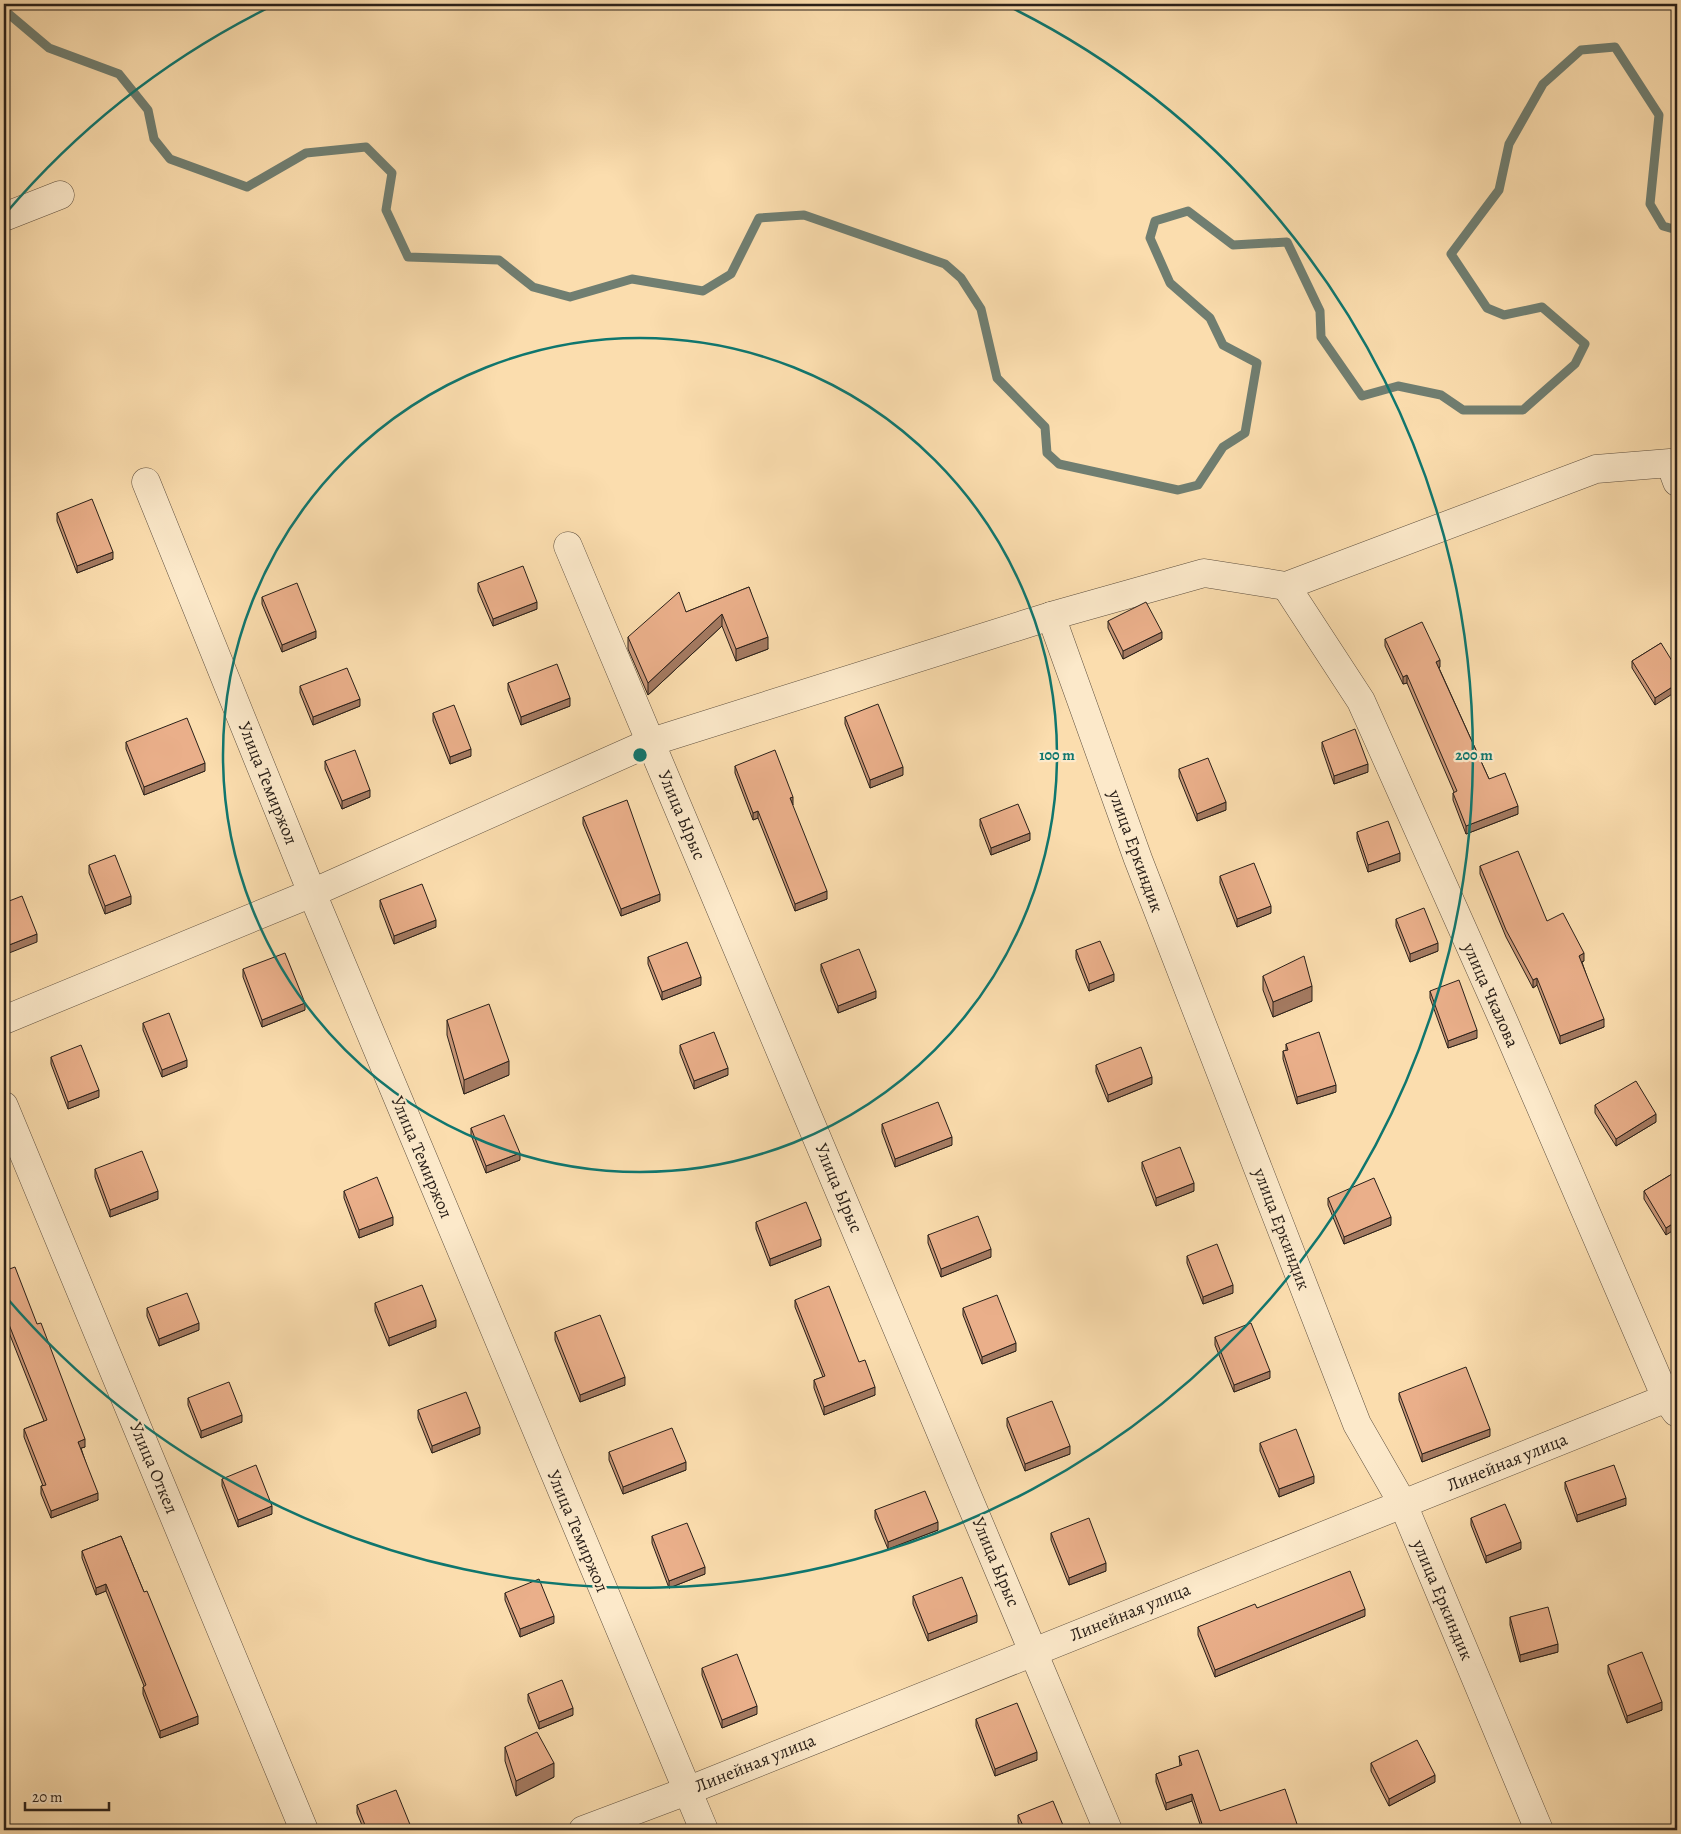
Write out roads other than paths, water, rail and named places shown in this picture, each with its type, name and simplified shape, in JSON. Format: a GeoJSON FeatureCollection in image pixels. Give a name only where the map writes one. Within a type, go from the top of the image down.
{"type":"FeatureCollection","features":[{"type":"Feature","properties":{"kind":"street"},"geometry":{"type":"LineString","coordinates":[[4,217],[60,195]]}},
{"type":"Feature","properties":{"kind":"street"},"geometry":{"type":"LineString","coordinates":[[4,1020],[312,893],[651,742],[1051,616],[1204,573],[1286,586],[1596,469],[1674,473]]}},
{"type":"Feature","properties":{"kind":"street","name":"Улица Темиржол"},"geometry":{"type":"LineString","coordinates":[[146,482],[312,893],[704,1830]]}},
{"type":"Feature","properties":{"kind":"street","name":"Улица Ырыс"},"geometry":{"type":"LineString","coordinates":[[568,546],[1108,1830]]}},
{"type":"Feature","properties":{"kind":"street","name":"улица Чкалова"},"geometry":{"type":"LineString","coordinates":[[1286,586],[1361,701],[1674,1402]]}},
{"type":"Feature","properties":{"kind":"street","name":"улица Еркиндик"},"geometry":{"type":"LineString","coordinates":[[1051,616],[1138,859],[1358,1424],[1403,1504],[1539,1830]]}},
{"type":"Feature","properties":{"kind":"street","name":"Улица Откел"},"geometry":{"type":"LineString","coordinates":[[4,1106],[304,1830]]}},
{"type":"Feature","properties":{"kind":"street","name":"Линейная улица"},"geometry":{"type":"LineString","coordinates":[[583,1830],[687,1791],[1403,1504],[1674,1402]]}},
{"type":"Feature","properties":{"kind":"waterway"},"geometry":{"type":"LineString","coordinates":[[4,10],[49,48],[119,74],[148,110],[154,139],[170,159],[247,187],[306,153],[366,147],[392,173],[386,210],[408,257],[499,260],[533,287],[570,297],[632,279],[703,291],[731,274],[759,218],[804,215],[945,264],[961,278],[981,309],[997,378],[1045,427],[1047,453],[1059,464],[1178,490],[1198,485],[1223,447],[1245,433],[1257,363],[1223,345],[1210,318],[1170,283],[1150,238],[1155,221],[1188,211],[1233,245],[1287,242],[1320,311],[1321,337],[1362,396],[1398,386],[1441,395],[1463,410],[1523,410],[1575,364],[1585,344],[1542,307],[1504,315],[1487,308],[1451,254],[1499,190],[1509,144],[1543,84],[1581,50],[1615,47],[1659,115],[1650,204],[1663,226],[1677,230]]}}]}
